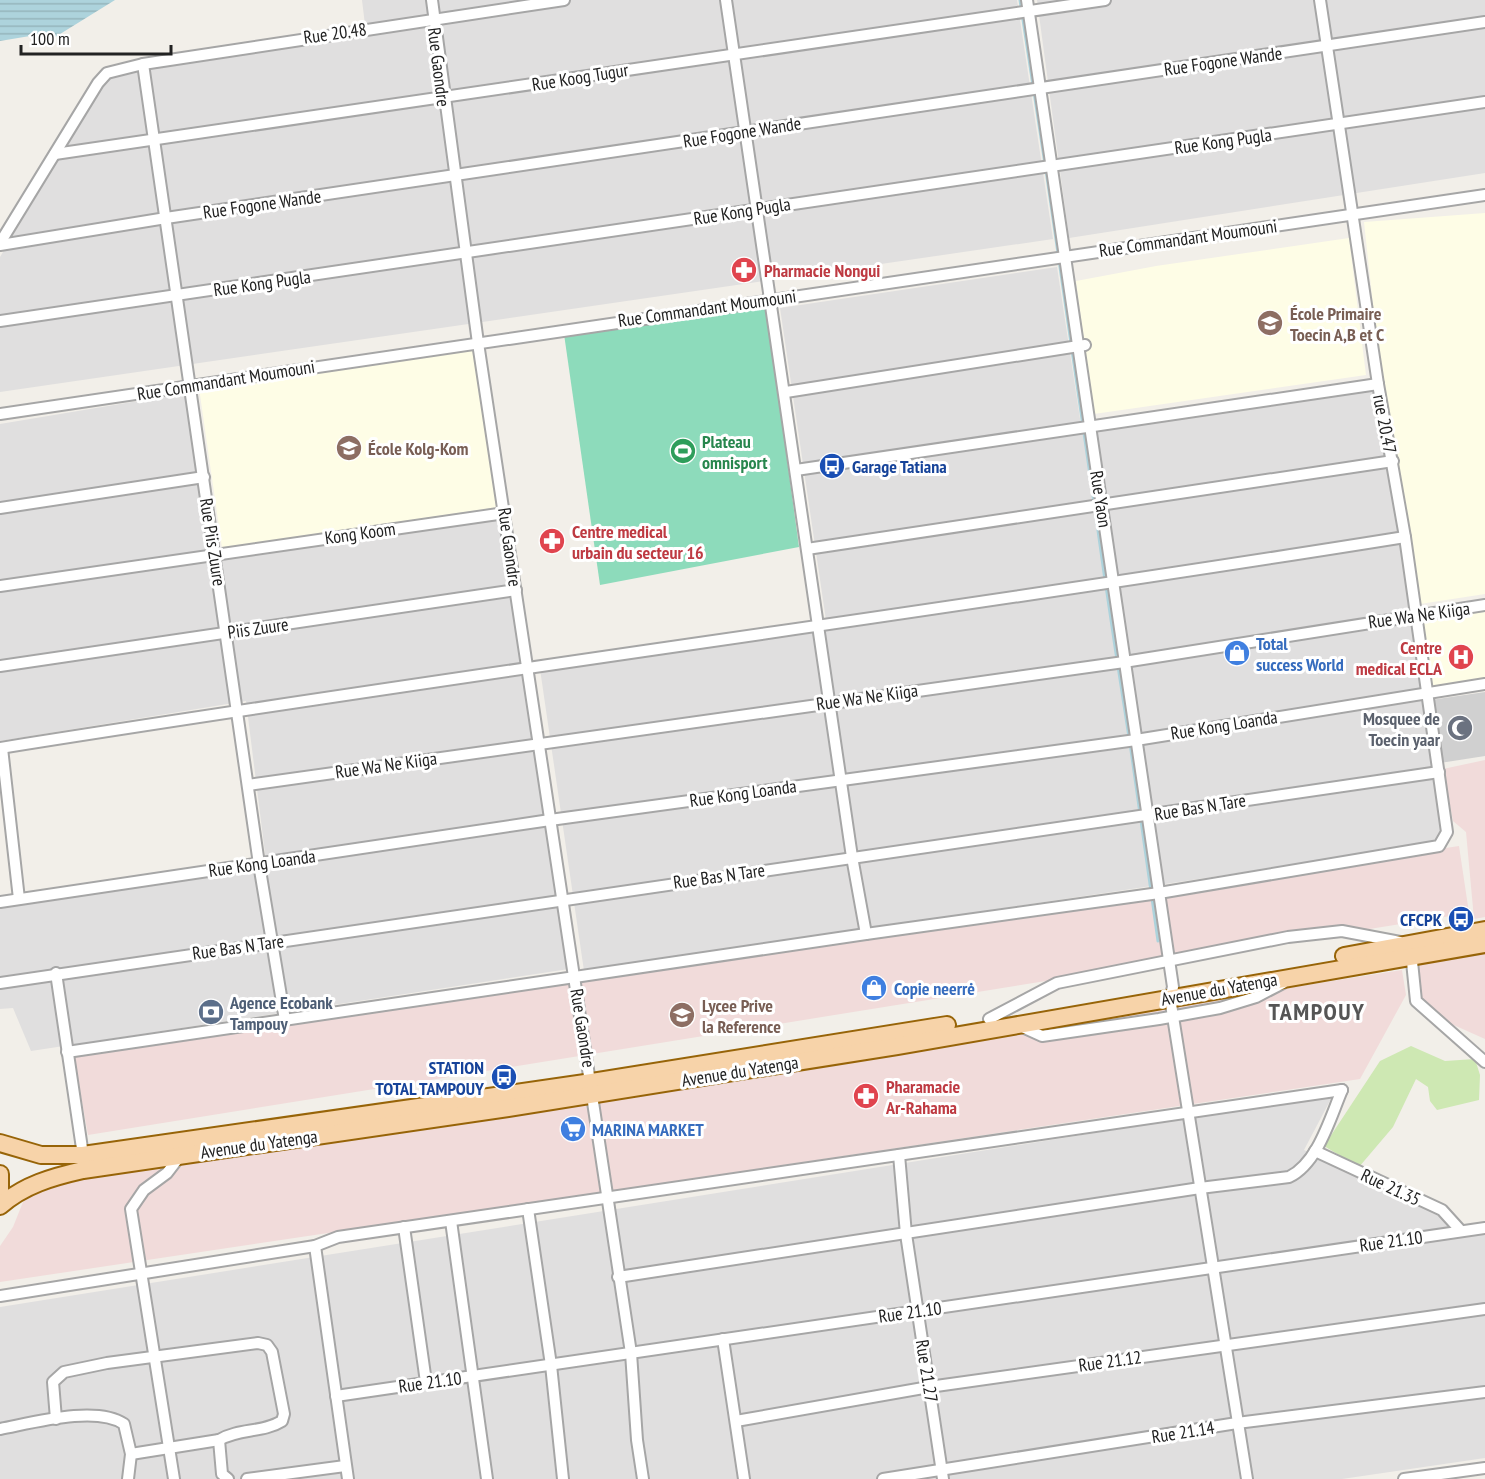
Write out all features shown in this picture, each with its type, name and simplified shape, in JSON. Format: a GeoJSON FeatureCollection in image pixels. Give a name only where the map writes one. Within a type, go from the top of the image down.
{"type":"FeatureCollection","features":[{"type":"Feature","properties":{"kind":"main road","name":"Avenue du Yatenga"},"geometry":{"type":"LineString","coordinates":[[593,1088],[989,1019],[1299,975],[1410,950],[1485,930]]}},
{"type":"Feature","properties":{"kind":"main road","name":"Avenue du Yatenga"},"geometry":{"type":"LineString","coordinates":[[0,1143],[41,1155],[83,1155],[233,1140],[1017,1025],[1172,993],[1410,950],[1485,944]]}},
{"type":"Feature","properties":{"kind":"main road","name":"Avenue du Yatenga"},"geometry":{"type":"LineString","coordinates":[[0,1206],[24,1188],[54,1176],[180,1156],[233,1140]]}},
{"type":"Feature","properties":{"kind":"main road"},"geometry":{"type":"LineString","coordinates":[[0,1174],[0,1190]]}},
{"type":"Feature","properties":{"kind":"street","name":"Rue Gaondre"},"geometry":{"type":"LineString","coordinates":[[432,0],[443,98],[478,342],[562,899],[593,1088],[618,1277],[631,1353],[643,1479]]}},
{"type":"Feature","properties":{"kind":"street","name":"Rue 20.48"},"geometry":{"type":"LineString","coordinates":[[55,154],[98,83],[107,73],[143,64],[564,0]]}},
{"type":"Feature","properties":{"kind":"street"},"geometry":{"type":"LineString","coordinates":[[726,0],[786,392],[840,780],[866,934]]}},
{"type":"Feature","properties":{"kind":"street","name":"Rue Koog Tugur"},"geometry":{"type":"LineString","coordinates":[[55,154],[154,137],[443,98],[735,54],[1028,6],[1105,0]]}},
{"type":"Feature","properties":{"kind":"street","name":"rue 20.47"},"geometry":{"type":"LineString","coordinates":[[1159,893],[1439,846],[1447,832],[1405,537],[1378,384],[1320,0]]}},
{"type":"Feature","properties":{"kind":"street","name":"Rue Yaon"},"geometry":{"type":"LineString","coordinates":[[1028,6],[1064,256],[1082,347],[1090,428],[1170,963],[1174,1017],[1191,1112],[1200,1188],[1215,1267],[1247,1479]]}},
{"type":"Feature","properties":{"kind":"street","name":"Rue Fogone Wande"},"geometry":{"type":"LineString","coordinates":[[0,244],[1485,22]]}},
{"type":"Feature","properties":{"kind":"street","name":"Rue Piis Zuure"},"geometry":{"type":"LineString","coordinates":[[143,64],[259,864],[285,1020]]}},
{"type":"Feature","properties":{"kind":"street","name":"Rue Kong Pugla"},"geometry":{"type":"LineString","coordinates":[[0,321],[1485,102]]}},
{"type":"Feature","properties":{"kind":"street"},"geometry":{"type":"LineString","coordinates":[[0,244],[55,154]]}},
{"type":"Feature","properties":{"kind":"street","name":"Rue Commandant Moumouni"},"geometry":{"type":"LineString","coordinates":[[0,414],[1485,195]]}},
{"type":"Feature","properties":{"kind":"street"},"geometry":{"type":"LineString","coordinates":[[786,392],[1082,347]]}},
{"type":"Feature","properties":{"kind":"street"},"geometry":{"type":"LineString","coordinates":[[796,470],[1378,384]]}},
{"type":"Feature","properties":{"kind":"street"},"geometry":{"type":"LineString","coordinates":[[807,549],[1393,461]]}},
{"type":"Feature","properties":{"kind":"street"},"geometry":{"type":"LineString","coordinates":[[0,508],[204,477]]}},
{"type":"Feature","properties":{"kind":"street","name":"Kong Koom"},"geometry":{"type":"LineString","coordinates":[[0,586],[215,553],[505,513]]}},
{"type":"Feature","properties":{"kind":"street"},"geometry":{"type":"LineString","coordinates":[[19,899],[1,748],[237,710],[1113,584],[1405,537]]}},
{"type":"Feature","properties":{"kind":"street","name":"Piis Zuure"},"geometry":{"type":"LineString","coordinates":[[0,666],[516,590]]}},
{"type":"Feature","properties":{"kind":"street","name":"Rue Wa Ne Kiiga"},"geometry":{"type":"LineString","coordinates":[[248,785],[1124,662],[1416,614],[1485,605]]}},
{"type":"Feature","properties":{"kind":"street","name":"Rue Kong Loanda"},"geometry":{"type":"LineString","coordinates":[[0,902],[550,820],[1136,740],[1485,684]]}},
{"type":"Feature","properties":{"kind":"street","name":"Rue Bas N Tare"},"geometry":{"type":"LineString","coordinates":[[0,983],[1439,772]]}},
{"type":"Feature","properties":{"kind":"street"},"geometry":{"type":"LineString","coordinates":[[67,1052],[1159,893]]}},
{"type":"Feature","properties":{"kind":"street"},"geometry":{"type":"LineString","coordinates":[[989,1019],[1057,983],[1170,963],[1288,937],[1342,931],[1410,950],[1416,1001],[1485,1062]]}},
{"type":"Feature","properties":{"kind":"street"},"geometry":{"type":"LineString","coordinates":[[56,973],[83,1155]]}},
{"type":"Feature","properties":{"kind":"street"},"geometry":{"type":"LineString","coordinates":[[1017,1025],[1041,1036],[1174,1017],[1220,1008],[1256,997],[1299,975]]}},
{"type":"Feature","properties":{"kind":"street"},"geometry":{"type":"LineString","coordinates":[[0,1296],[315,1246],[338,1237],[1342,1090],[1315,1151],[1297,1173],[1289,1177],[1200,1188],[618,1277]]}},
{"type":"Feature","properties":{"kind":"street","name":"Rue 21.35"},"geometry":{"type":"LineString","coordinates":[[1315,1151],[1442,1210],[1461,1231]]}},
{"type":"Feature","properties":{"kind":"street","name":"Rue 21.27"},"geometry":{"type":"LineString","coordinates":[[899,1155],[906,1234],[942,1475]]}},
{"type":"Feature","properties":{"kind":"street"},"geometry":{"type":"LineString","coordinates":[[174,1479],[171,1447],[131,1209],[144,1190],[167,1173],[180,1156]]}},
{"type":"Feature","properties":{"kind":"street"},"geometry":{"type":"LineString","coordinates":[[528,1209],[563,1479]]}},
{"type":"Feature","properties":{"kind":"street"},"geometry":{"type":"LineString","coordinates":[[451,1221],[487,1479]]}},
{"type":"Feature","properties":{"kind":"street"},"geometry":{"type":"LineString","coordinates":[[404,1227],[426,1382]]}},
{"type":"Feature","properties":{"kind":"street","name":"Rue 21.10"},"geometry":{"type":"LineString","coordinates":[[336,1396],[1485,1228]]}},
{"type":"Feature","properties":{"kind":"street"},"geometry":{"type":"LineString","coordinates":[[315,1246],[348,1479]]}},
{"type":"Feature","properties":{"kind":"street","name":"Rue 21.12"},"geometry":{"type":"LineString","coordinates":[[736,1421],[929,1387],[1485,1309]]}},
{"type":"Feature","properties":{"kind":"street"},"geometry":{"type":"LineString","coordinates":[[723,1339],[744,1479]]}},
{"type":"Feature","properties":{"kind":"street"},"geometry":{"type":"LineString","coordinates":[[56,1419],[53,1382],[56,1376],[64,1372],[107,1363],[258,1343],[267,1345],[272,1352],[284,1414],[282,1421],[273,1427],[230,1433],[219,1440],[131,1454]]}},
{"type":"Feature","properties":{"kind":"street","name":"Rue 21.14"},"geometry":{"type":"LineString","coordinates":[[883,1479],[942,1475],[1238,1423],[1485,1392]]}},
{"type":"Feature","properties":{"kind":"street"},"geometry":{"type":"LineString","coordinates":[[0,1429],[56,1419],[114,1417],[124,1424],[131,1454],[128,1479]]}},
{"type":"Feature","properties":{"kind":"street"},"geometry":{"type":"LineString","coordinates":[[219,1440],[222,1474],[228,1479]]}},
{"type":"Feature","properties":{"kind":"street"},"geometry":{"type":"LineString","coordinates":[[247,1479],[345,1466]]}},
{"type":"Feature","properties":{"kind":"street"},"geometry":{"type":"LineString","coordinates":[[1404,1479],[1485,1468]]}},
{"type":"Feature","properties":{"kind":"shaded area"},"geometry":{"type":"Polygon","coordinates":[[[362,0],[1017,0],[1053,239],[0,392],[0,257],[109,75],[366,33],[362,0]]]}},
{"type":"Feature","properties":{"kind":"shaded area"},"geometry":{"type":"Polygon","coordinates":[[[1037,0],[1485,0],[1485,173],[1069,238],[1037,0]]]}},
{"type":"Feature","properties":{"kind":"shaded area"},"geometry":{"type":"Polygon","coordinates":[[[1485,213],[1485,594],[1420,604],[1377,342],[1364,222],[1485,213]]]}},
{"type":"Feature","properties":{"kind":"shaded area"},"geometry":{"type":"Polygon","coordinates":[[[1349,238],[1366,375],[1094,414],[1076,281],[1156,266],[1349,238]]]}},
{"type":"Feature","properties":{"kind":"shaded area"},"geometry":{"type":"Polygon","coordinates":[[[1057,267],[1082,432],[1375,388],[1388,450],[1445,826],[1432,844],[584,971],[540,669],[827,627],[780,308],[1057,267]]]}},
{"type":"Feature","properties":{"kind":"shaded area","name":"École Kolg-Kom"},"geometry":{"type":"Polygon","coordinates":[[[475,347],[499,507],[222,548],[199,388],[475,347]]]}},
{"type":"Feature","properties":{"kind":"shaded area"},"geometry":{"type":"Polygon","coordinates":[[[186,393],[212,559],[500,517],[569,969],[31,1051],[13,1008],[0,1009],[0,908],[267,869],[246,701],[0,741],[0,424],[186,393]]]}},
{"type":"Feature","properties":{"kind":"shaded area"},"geometry":{"type":"Polygon","coordinates":[[[1485,612],[1485,678],[1430,688],[1421,628],[1424,620],[1485,612]]]}},
{"type":"Feature","properties":{"kind":"shaded area","name":"Mosquee de Toecin yaar"},"geometry":{"type":"Polygon","coordinates":[[[1485,692],[1485,756],[1440,763],[1431,700],[1485,692]]]}},
{"type":"Feature","properties":{"kind":"shaded area"},"geometry":{"type":"Polygon","coordinates":[[[1485,760],[1485,917],[1474,919],[1466,832],[1453,821],[1443,769],[1485,760]]]}},
{"type":"Feature","properties":{"kind":"shaded area"},"geometry":{"type":"Polygon","coordinates":[[[1459,846],[1469,913],[88,1135],[74,1057],[1459,846]]]}},
{"type":"Feature","properties":{"kind":"shaded area"},"geometry":{"type":"Polygon","coordinates":[[[1485,952],[1485,1039],[1438,1018],[1419,1000],[1416,966],[1485,952]]]}},
{"type":"Feature","properties":{"kind":"shaded area"},"geometry":{"type":"Polygon","coordinates":[[[1402,970],[1406,995],[1360,1079],[0,1282],[0,1246],[13,1227],[23,1202],[38,1191],[74,1178],[1402,970]]]}},
{"type":"Feature","properties":{"kind":"shaded area"},"geometry":{"type":"Polygon","coordinates":[[[1333,1095],[1304,1150],[1438,1213],[1458,1235],[1485,1232],[1485,1458],[1342,1479],[0,1479],[0,1307],[1333,1095]]]}},
{"type":"Feature","properties":{"kind":"green space","name":"Plateau omnisport"},"geometry":{"type":"Polygon","coordinates":[[[766,305],[799,547],[600,585],[564,334],[766,305]]]}},
{"type":"Feature","properties":{"kind":"green space"},"geometry":{"type":"Polygon","coordinates":[[[1411,1046],[1445,1061],[1475,1059],[1480,1075],[1479,1100],[1437,1110],[1430,1101],[1428,1087],[1416,1079],[1393,1127],[1359,1167],[1324,1146],[1380,1061],[1411,1046]]]}},
{"type":"Feature","properties":{"kind":"water"},"geometry":{"type":"Polygon","coordinates":[[[0,0],[115,0],[52,39],[30,36],[0,41],[0,0]]]}},
{"type":"Feature","properties":{"kind":"waterway"},"geometry":{"type":"LineString","coordinates":[[1020,0],[1045,164]]}},
{"type":"Feature","properties":{"kind":"waterway"},"geometry":{"type":"LineString","coordinates":[[1046,170],[1094,502]]}},
{"type":"Feature","properties":{"kind":"waterway"},"geometry":{"type":"LineString","coordinates":[[1095,509],[1105,580]]}},
{"type":"Feature","properties":{"kind":"waterway"},"geometry":{"type":"LineString","coordinates":[[1106,586],[1117,660]]}},
{"type":"Feature","properties":{"kind":"waterway"},"geometry":{"type":"LineString","coordinates":[[1118,666],[1129,737]]}},
{"type":"Feature","properties":{"kind":"waterway"},"geometry":{"type":"LineString","coordinates":[[1130,743],[1151,891]]}},
{"type":"Feature","properties":{"kind":"waterway"},"geometry":{"type":"LineString","coordinates":[[1152,898],[1158,941]]}},
{"type":"Feature","properties":{"kind":"place","name":"Pharmacie Nongui"},"geometry":{"type":"Point","coordinates":[744,270]}},
{"type":"Feature","properties":{"kind":"place","name":"École Primaire Toecin A,B et C"},"geometry":{"type":"Point","coordinates":[1270,323]}},
{"type":"Feature","properties":{"kind":"place","name":"École Kolg-Kom"},"geometry":{"type":"Point","coordinates":[349,448]}},
{"type":"Feature","properties":{"kind":"place","name":"Plateau omnisport"},"geometry":{"type":"Point","coordinates":[683,451]}},
{"type":"Feature","properties":{"kind":"place","name":"Garage Tatiana"},"geometry":{"type":"Point","coordinates":[832,466]}},
{"type":"Feature","properties":{"kind":"place","name":"Centre medical urbain du secteur 16"},"geometry":{"type":"Point","coordinates":[552,541]}},
{"type":"Feature","properties":{"kind":"place","name":"Total success World"},"geometry":{"type":"Point","coordinates":[1237,653]}},
{"type":"Feature","properties":{"kind":"place","name":"Centre medical ECLA"},"geometry":{"type":"Point","coordinates":[1461,657]}},
{"type":"Feature","properties":{"kind":"place","name":"Mosquee de Toecin yaar"},"geometry":{"type":"Point","coordinates":[1460,728]}},
{"type":"Feature","properties":{"kind":"place","name":"CFCPK"},"geometry":{"type":"Point","coordinates":[1461,919]}},
{"type":"Feature","properties":{"kind":"place","name":"Copie neerrė"},"geometry":{"type":"Point","coordinates":[874,988]}},
{"type":"Feature","properties":{"kind":"place","name":"Agence Ecobank Tampouy"},"geometry":{"type":"Point","coordinates":[211,1012]}},
{"type":"Feature","properties":{"kind":"place","name":"Lycee Prive la Reference"},"geometry":{"type":"Point","coordinates":[682,1015]}},
{"type":"Feature","properties":{"kind":"place","name":"STATION TOTAL TAMPOUY"},"geometry":{"type":"Point","coordinates":[504,1077]}},
{"type":"Feature","properties":{"kind":"place","name":"Pharamacie Ar-Rahama"},"geometry":{"type":"Point","coordinates":[866,1096]}},
{"type":"Feature","properties":{"kind":"place","name":"MARINA MARKET"},"geometry":{"type":"Point","coordinates":[573,1129]}},
{"type":"Feature","properties":{"kind":"district","name":"TAMPOUY"},"geometry":{"type":"Point","coordinates":[1317,1011]}}]}
